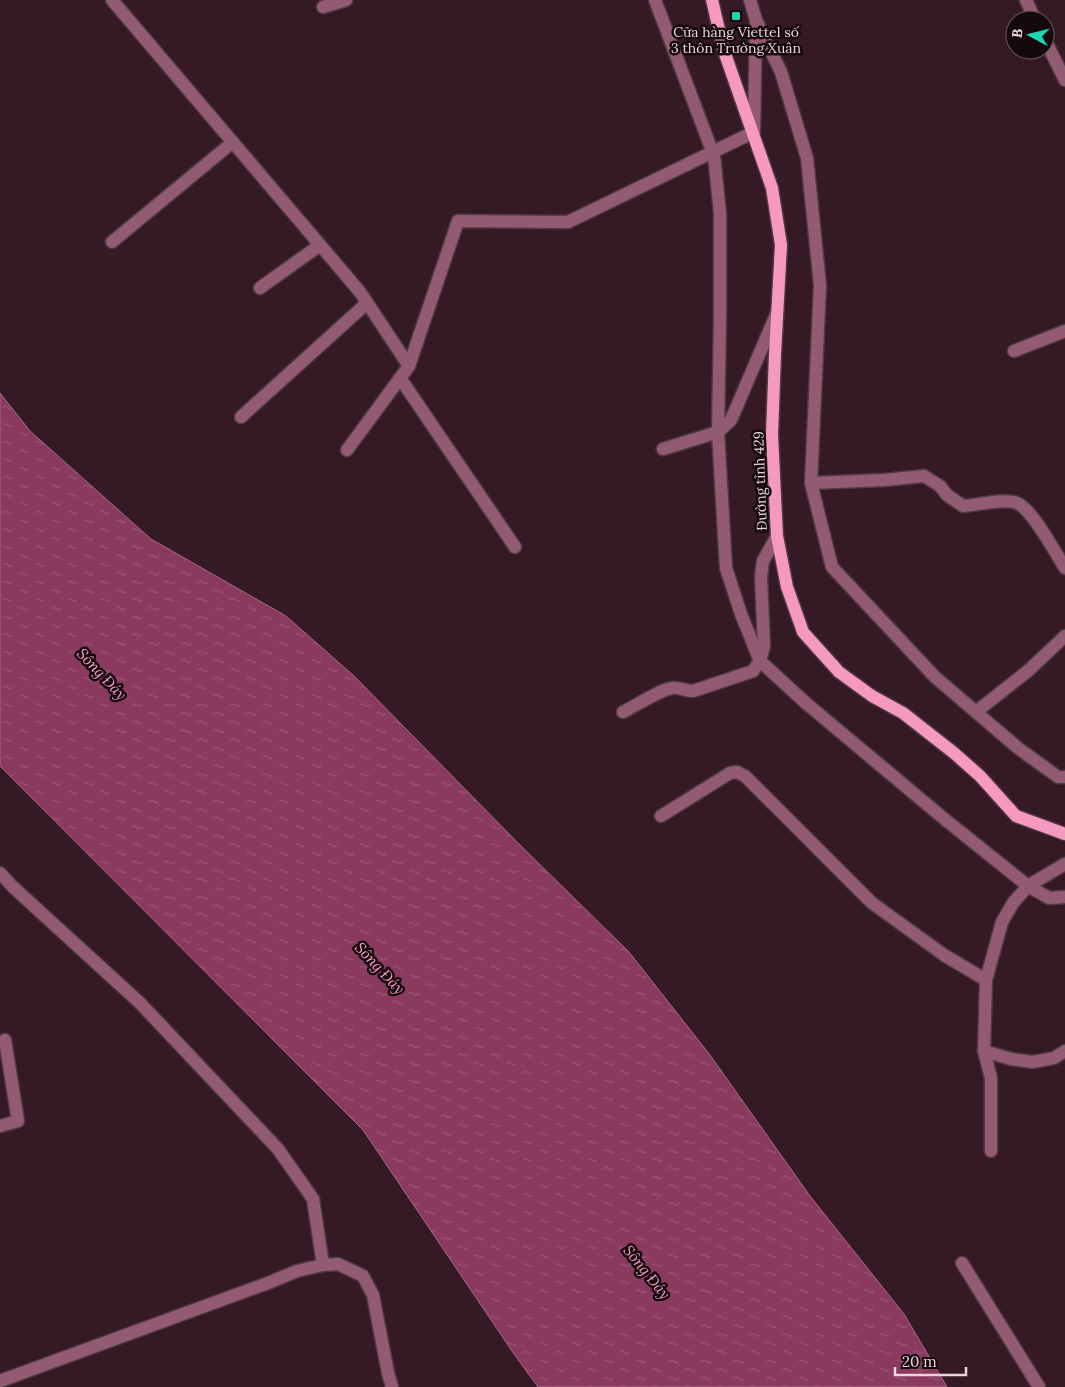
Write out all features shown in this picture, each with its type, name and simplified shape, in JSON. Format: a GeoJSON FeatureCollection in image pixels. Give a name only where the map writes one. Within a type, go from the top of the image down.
{"type":"FeatureCollection","features":[{"type":"Feature","properties":{"kind":"main road","name":"Đường tỉnh 429"},"geometry":{"type":"LineString","coordinates":[[712,0],[724,51],[754,132],[772,188],[780,245],[772,435],[777,536],[787,586],[803,632],[839,672],[872,696],[903,713],[954,753],[980,776],[1016,816],[1065,834]]}},
{"type":"Feature","properties":{"kind":"street"},"geometry":{"type":"LineString","coordinates":[[112,0],[360,292],[409,366]]}},
{"type":"Feature","properties":{"kind":"street"},"geometry":{"type":"LineString","coordinates":[[323,7],[346,0]]}},
{"type":"Feature","properties":{"kind":"street"},"geometry":{"type":"LineString","coordinates":[[655,0],[714,156],[720,213],[718,432],[726,568],[741,614],[760,661],[806,704],[1028,886],[1049,898],[1065,897]]}},
{"type":"Feature","properties":{"kind":"street"},"geometry":{"type":"LineString","coordinates":[[750,0],[756,20],[781,72],[807,158],[820,285],[810,483],[832,567],[935,677],[1018,748],[1058,777],[1065,777]]}},
{"type":"Feature","properties":{"kind":"street"},"geometry":{"type":"LineString","coordinates":[[347,450],[409,366],[458,221],[568,222],[754,132],[756,20]]}},
{"type":"Feature","properties":{"kind":"street"},"geometry":{"type":"LineString","coordinates":[[1055,60],[1065,80]]}},
{"type":"Feature","properties":{"kind":"street"},"geometry":{"type":"LineString","coordinates":[[112,242],[233,142]]}},
{"type":"Feature","properties":{"kind":"street"},"geometry":{"type":"LineString","coordinates":[[260,288],[320,245]]}},
{"type":"Feature","properties":{"kind":"street"},"geometry":{"type":"LineString","coordinates":[[241,417],[367,302]]}},
{"type":"Feature","properties":{"kind":"street"},"geometry":{"type":"LineString","coordinates":[[663,449],[718,432],[731,420],[777,314]]}},
{"type":"Feature","properties":{"kind":"street"},"geometry":{"type":"LineString","coordinates":[[1014,350],[1065,331]]}},
{"type":"Feature","properties":{"kind":"street"},"geometry":{"type":"LineString","coordinates":[[400,378],[515,547]]}},
{"type":"Feature","properties":{"kind":"street"},"geometry":{"type":"LineString","coordinates":[[810,483],[884,480],[924,476],[940,486],[947,495],[963,506],[996,502],[1016,503],[1028,511],[1065,568]]}},
{"type":"Feature","properties":{"kind":"street"},"geometry":{"type":"LineString","coordinates":[[623,712],[675,687],[693,691],[753,671],[760,661],[764,646],[761,577],[763,561],[777,536]]}},
{"type":"Feature","properties":{"kind":"street"},"geometry":{"type":"LineString","coordinates":[[976,712],[1029,670],[1065,636]]}},
{"type":"Feature","properties":{"kind":"street"},"geometry":{"type":"LineString","coordinates":[[661,816],[730,773],[737,772],[745,776],[872,904],[944,955],[986,980]]}},
{"type":"Feature","properties":{"kind":"street"},"geometry":{"type":"LineString","coordinates":[[991,1150],[991,1078],[984,1050],[986,980],[1002,922],[1013,903],[1028,886],[1065,864]]}},
{"type":"Feature","properties":{"kind":"street"},"geometry":{"type":"LineString","coordinates":[[0,873],[12,887],[140,1003],[278,1150],[313,1199],[323,1265]]}},
{"type":"Feature","properties":{"kind":"street"},"geometry":{"type":"LineString","coordinates":[[0,1126],[18,1121],[5,1040]]}},
{"type":"Feature","properties":{"kind":"street"},"geometry":{"type":"LineString","coordinates":[[984,1050],[1011,1059],[1033,1062],[1054,1058],[1065,1051]]}},
{"type":"Feature","properties":{"kind":"street"},"geometry":{"type":"LineString","coordinates":[[962,1263],[1039,1387]]}},
{"type":"Feature","properties":{"kind":"street"},"geometry":{"type":"LineString","coordinates":[[0,1381],[268,1284],[297,1271],[323,1265],[338,1264],[363,1276],[373,1295],[392,1387]]}},
{"type":"Feature","properties":{"kind":"water","name":"Sông Đáy"},"geometry":{"type":"Polygon","coordinates":[[[0,393],[30,431],[151,539],[286,616],[354,676],[519,844],[629,952],[710,1055],[810,1196],[904,1314],[947,1387],[538,1387],[363,1130],[0,766],[0,393]]]}},
{"type":"Feature","properties":{"kind":"place","name":"Cửa hàng Viettel số 3 thôn Trường Xuân"},"geometry":{"type":"Point","coordinates":[736,16]}}]}
